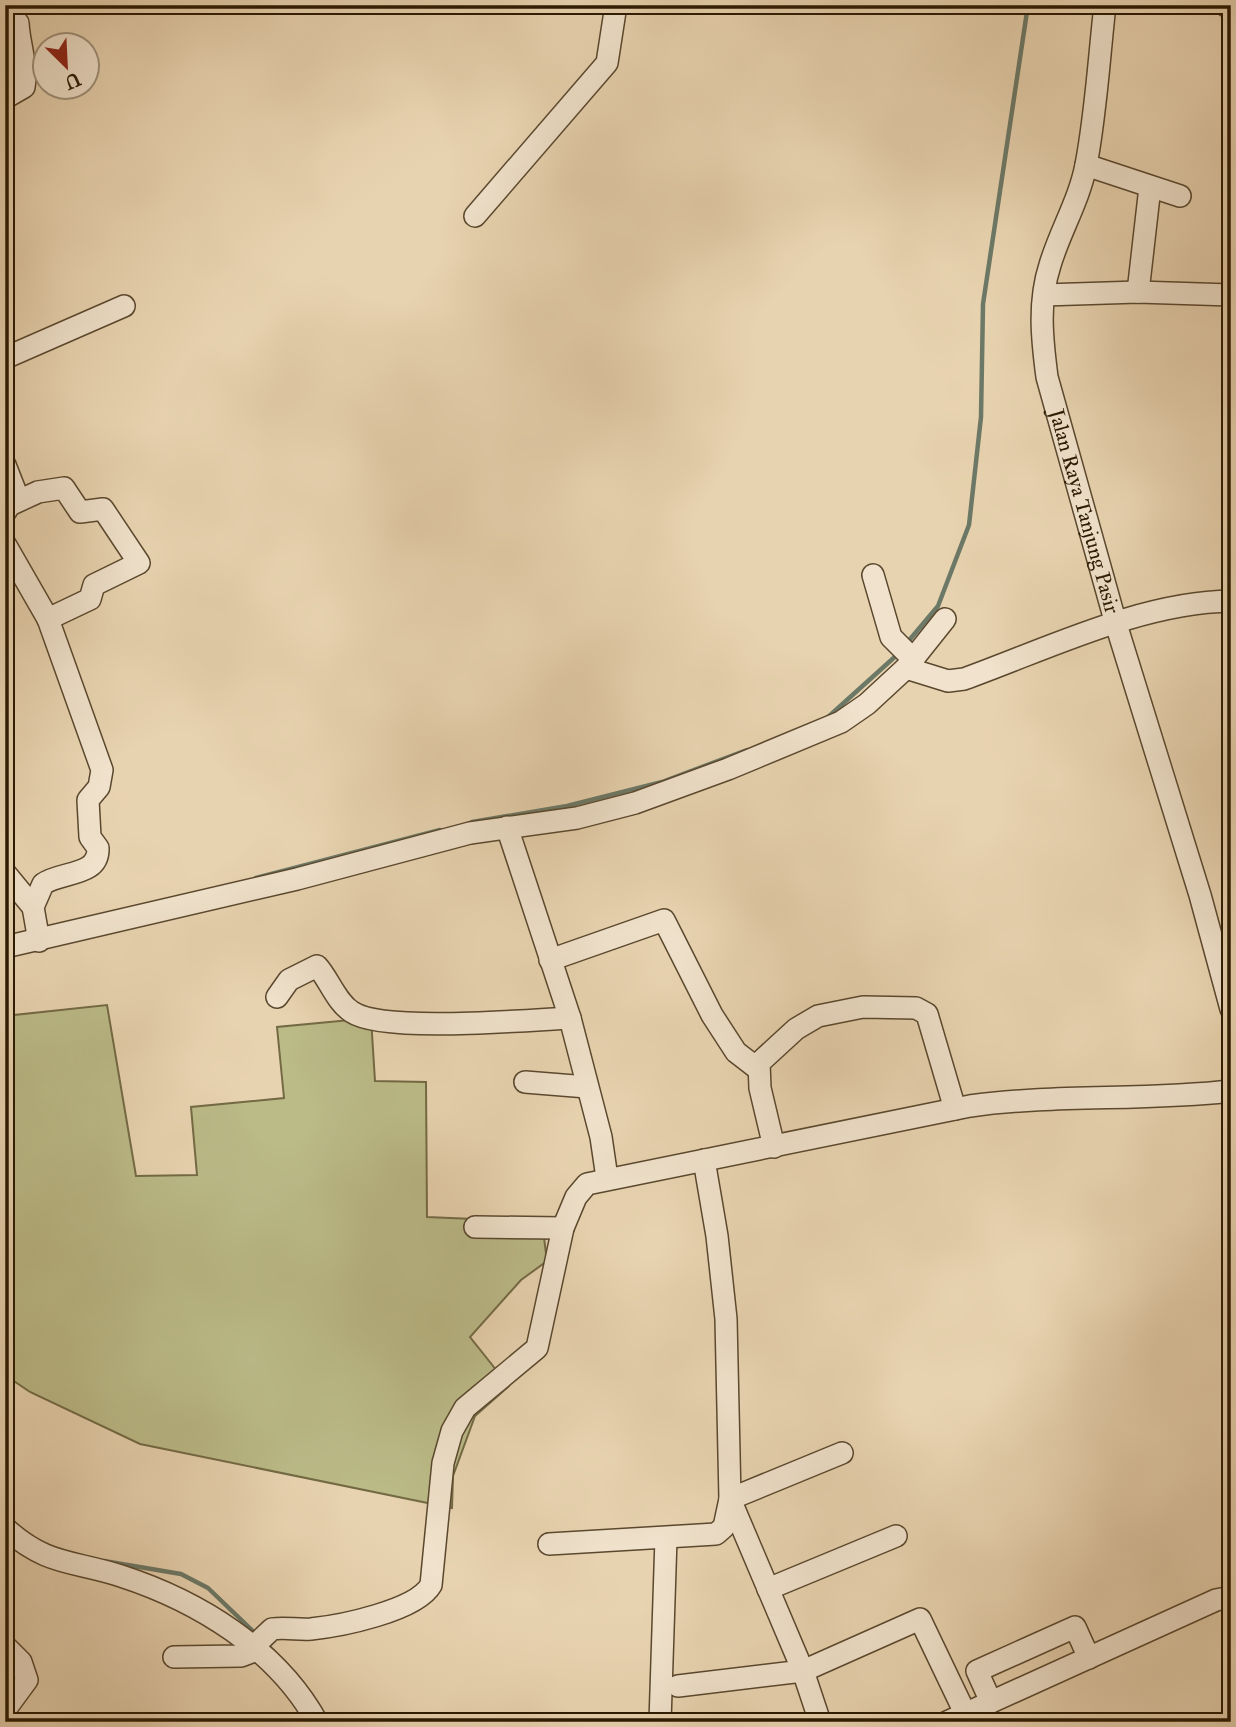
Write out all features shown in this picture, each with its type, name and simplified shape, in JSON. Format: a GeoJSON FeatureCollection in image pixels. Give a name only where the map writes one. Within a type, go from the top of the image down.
{"type":"FeatureCollection","features":[{"type":"Feature","properties":{"kind":"street"},"geometry":{"type":"LineString","coordinates":[[475,216],[607,63],[616,5]]}},
{"type":"Feature","properties":{"kind":"street","name":"Jalan Raya Tanjung Pasir"},"geometry":{"type":"LineString","coordinates":[[1105,5],[1086,166],[1072,214],[1049,266],[1041,313],[1047,377],[1116,624],[1228,987],[1231,1009]]}},
{"type":"Feature","properties":{"kind":"street"},"geometry":{"type":"LineString","coordinates":[[1225,5],[1231,9]]}},
{"type":"Feature","properties":{"kind":"street"},"geometry":{"type":"LineString","coordinates":[[5,9],[18,23],[19,45],[26,76],[24,87],[5,98]]}},
{"type":"Feature","properties":{"kind":"street"},"geometry":{"type":"LineString","coordinates":[[1086,166],[1180,196]]}},
{"type":"Feature","properties":{"kind":"street"},"geometry":{"type":"LineString","coordinates":[[1138,292],[1150,187]]}},
{"type":"Feature","properties":{"kind":"street"},"geometry":{"type":"LineString","coordinates":[[1044,295],[1138,292],[1231,295]]}},
{"type":"Feature","properties":{"kind":"street"},"geometry":{"type":"LineString","coordinates":[[5,358],[124,306]]}},
{"type":"Feature","properties":{"kind":"street"},"geometry":{"type":"LineString","coordinates":[[5,465],[16,493],[8,508]]}},
{"type":"Feature","properties":{"kind":"street"},"geometry":{"type":"LineString","coordinates":[[8,508],[38,492],[64,488],[80,512],[103,509],[139,563],[96,583],[91,598],[47,619]]}},
{"type":"Feature","properties":{"kind":"street"},"geometry":{"type":"LineString","coordinates":[[8,558],[47,619],[102,764],[102,777],[88,800],[90,837],[98,850],[95,862],[86,869],[46,882],[37,927]]}},
{"type":"Feature","properties":{"kind":"street"},"geometry":{"type":"LineString","coordinates":[[873,575],[891,637],[907,657],[948,681],[964,679],[1116,624],[1192,603],[1231,601]]}},
{"type":"Feature","properties":{"kind":"street"},"geometry":{"type":"LineString","coordinates":[[5,947],[37,927],[298,880],[431,842],[507,827],[577,818],[635,803],[815,735],[867,705],[907,657],[945,619]]}},
{"type":"Feature","properties":{"kind":"street"},"geometry":{"type":"LineString","coordinates":[[507,827],[570,1018],[601,1137],[607,1178]]}},
{"type":"Feature","properties":{"kind":"street"},"geometry":{"type":"LineString","coordinates":[[5,873],[37,927]]}},
{"type":"Feature","properties":{"kind":"street"},"geometry":{"type":"LineString","coordinates":[[551,960],[664,920],[712,1015],[734,1049],[758,1069]]}},
{"type":"Feature","properties":{"kind":"street"},"geometry":{"type":"LineString","coordinates":[[277,997],[289,980],[317,966],[349,1011],[368,1020],[472,1023],[570,1018]]}},
{"type":"Feature","properties":{"kind":"street"},"geometry":{"type":"LineString","coordinates":[[774,1147],[758,1069],[761,1059],[796,1029],[818,1016],[863,1007],[916,1008],[927,1014],[955,1109]]}},
{"type":"Feature","properties":{"kind":"street"},"geometry":{"type":"LineString","coordinates":[[525,1082],[587,1087]]}},
{"type":"Feature","properties":{"kind":"street"},"geometry":{"type":"LineString","coordinates":[[174,1657],[241,1656],[283,1628],[310,1629],[400,1608],[426,1594],[431,1585],[443,1463],[452,1431],[465,1408],[537,1348],[563,1228],[581,1189],[587,1184],[955,1109],[1012,1100],[1092,1100],[1231,1091]]}},
{"type":"Feature","properties":{"kind":"street"},"geometry":{"type":"LineString","coordinates":[[549,1544],[719,1533],[725,1525],[730,1499],[726,1320],[717,1236],[704,1160]]}},
{"type":"Feature","properties":{"kind":"street"},"geometry":{"type":"LineString","coordinates":[[475,1227],[563,1228]]}},
{"type":"Feature","properties":{"kind":"street"},"geometry":{"type":"LineString","coordinates":[[730,1499],[842,1453]]}},
{"type":"Feature","properties":{"kind":"street"},"geometry":{"type":"LineString","coordinates":[[730,1499],[803,1671],[820,1722]]}},
{"type":"Feature","properties":{"kind":"street"},"geometry":{"type":"LineString","coordinates":[[5,1528],[44,1557],[121,1576],[193,1605],[258,1643],[296,1688],[317,1722]]}},
{"type":"Feature","properties":{"kind":"street"},"geometry":{"type":"LineString","coordinates":[[768,1589],[896,1536]]}},
{"type":"Feature","properties":{"kind":"street"},"geometry":{"type":"LineString","coordinates":[[660,1722],[666,1538]]}},
{"type":"Feature","properties":{"kind":"street"},"geometry":{"type":"LineString","coordinates":[[678,1686],[803,1671],[920,1619],[956,1718],[1216,1600],[1231,1597]]}},
{"type":"Feature","properties":{"kind":"street"},"geometry":{"type":"LineString","coordinates":[[991,1702],[977,1671],[1050,1638],[1075,1627],[1089,1658]]}},
{"type":"Feature","properties":{"kind":"street"},"geometry":{"type":"LineString","coordinates":[[5,1646],[21,1662],[27,1680],[26,1686],[5,1710]]}},
{"type":"Feature","properties":{"kind":"green space"},"geometry":{"type":"Polygon","coordinates":[[[107,1005],[136,1176],[197,1175],[191,1107],[284,1098],[277,1027],[371,1018],[375,1081],[426,1082],[427,1217],[542,1222],[547,1261],[521,1280],[470,1337],[509,1386],[475,1416],[453,1476],[452,1508],[140,1444],[30,1392],[5,1375],[5,1016],[107,1005]]]}},
{"type":"Feature","properties":{"kind":"waterway"},"geometry":{"type":"LineString","coordinates":[[906,644],[938,606],[969,525],[981,417],[983,304],[1028,5]]}},
{"type":"Feature","properties":{"kind":"waterway"},"geometry":{"type":"LineString","coordinates":[[827,718],[898,654]]}},
{"type":"Feature","properties":{"kind":"waterway"},"geometry":{"type":"LineString","coordinates":[[472,822],[567,806],[662,782],[747,750]]}},
{"type":"Feature","properties":{"kind":"waterway"},"geometry":{"type":"LineString","coordinates":[[256,878],[440,830]]}},
{"type":"Feature","properties":{"kind":"waterway"},"geometry":{"type":"LineString","coordinates":[[104,1561],[181,1574],[208,1588],[257,1635]]}},
{"type":"Feature","properties":{"kind":"waterway"},"geometry":{"type":"LineString","coordinates":[[266,1644],[291,1670]]}}]}
